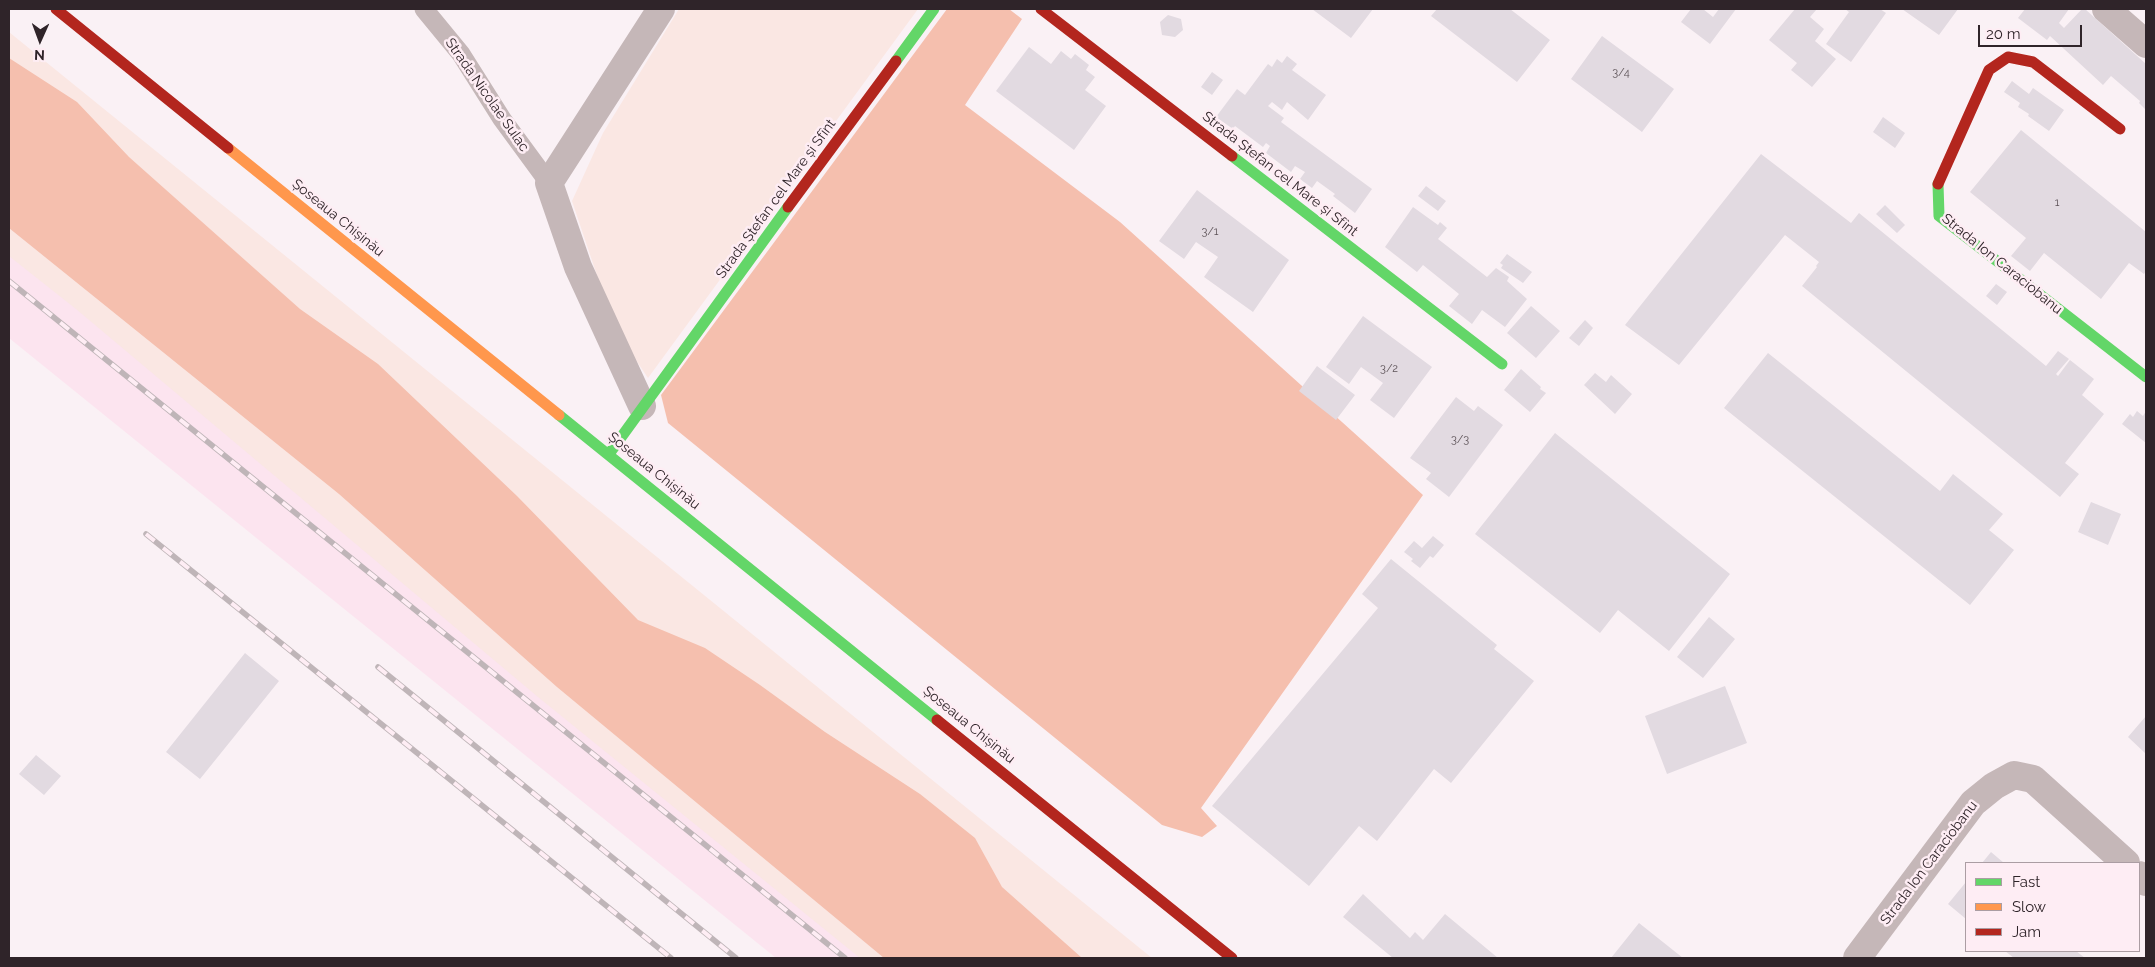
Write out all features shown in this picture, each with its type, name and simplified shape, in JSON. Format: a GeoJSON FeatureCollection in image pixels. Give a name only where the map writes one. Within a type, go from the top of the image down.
{"type":"FeatureCollection","features":[{"type":"Feature","properties":{"kind":"main road","name":"Șoseaua Chișinău"},"geometry":{"type":"LineString","coordinates":[[56,9],[1232,958]]}},
{"type":"Feature","properties":{"kind":"main road","name":"Strada Ștefan cel Mare și Sfînt"},"geometry":{"type":"LineString","coordinates":[[609,454],[642,406],[934,9]]}},
{"type":"Feature","properties":{"kind":"main road","name":"Strada Ștefan cel Mare și Sfînt"},"geometry":{"type":"LineString","coordinates":[[1040,9],[1502,364]]}},
{"type":"Feature","properties":{"kind":"main road","name":"Strada Ion Caraciobanu"},"geometry":{"type":"LineString","coordinates":[[2120,129],[2033,62],[2008,57],[1989,70],[1938,183],[1939,216],[2146,377]]}},
{"type":"Feature","properties":{"kind":"street"},"geometry":{"type":"LineString","coordinates":[[642,406],[578,267],[549,183],[661,9]]}},
{"type":"Feature","properties":{"kind":"street"},"geometry":{"type":"LineString","coordinates":[[2106,9],[2146,44]]}},
{"type":"Feature","properties":{"kind":"street","name":"Strada Ion Caraciobanu"},"geometry":{"type":"LineString","coordinates":[[1857,958],[1972,803],[1994,786],[2014,775],[2033,779],[2125,862]]}},
{"type":"Feature","properties":{"kind":"lane","name":"Strada Nicolae Sulac"},"geometry":{"type":"LineString","coordinates":[[424,9],[462,54],[502,119],[549,183]]}},
{"type":"Feature","properties":{"kind":"shaded area"},"geometry":{"type":"Polygon","coordinates":[[[679,9],[918,9],[648,378],[615,329],[572,201],[603,133],[679,9]]]}},
{"type":"Feature","properties":{"kind":"shaded area"},"geometry":{"type":"Polygon","coordinates":[[[947,9],[1009,9],[1022,19],[965,105],[1120,222],[1423,495],[1201,808],[1217,826],[1202,837],[1162,825],[668,423],[661,395],[947,9]]]}},
{"type":"Feature","properties":{"kind":"shaded area"},"geometry":{"type":"Polygon","coordinates":[[[9,32],[1152,958],[860,958],[538,697],[76,309],[9,256],[9,32]]]}},
{"type":"Feature","properties":{"kind":"shaded area"},"geometry":{"type":"Polygon","coordinates":[[[9,58],[77,102],[129,157],[300,309],[378,364],[517,496],[638,620],[705,648],[825,732],[920,794],[975,838],[1002,887],[1082,958],[884,958],[557,687],[339,494],[9,228],[9,58]]]}},
{"type":"Feature","properties":{"kind":"shaded area"},"geometry":{"type":"Polygon","coordinates":[[[9,243],[895,958],[776,958],[9,338],[9,243]]]}},
{"type":"Feature","properties":{"kind":"building"},"geometry":{"type":"Polygon","coordinates":[[[1312,9],[1373,9],[1351,38],[1312,9]]]}},
{"type":"Feature","properties":{"kind":"building"},"geometry":{"type":"Polygon","coordinates":[[[1437,9],[1510,9],[1550,40],[1517,82],[1431,16],[1437,9]]]}},
{"type":"Feature","properties":{"kind":"building"},"geometry":{"type":"Polygon","coordinates":[[[1691,9],[1703,9],[1713,17],[1719,9],[1736,9],[1710,44],[1681,22],[1691,9]]]}},
{"type":"Feature","properties":{"kind":"building"},"geometry":{"type":"Polygon","coordinates":[[[1795,9],[1817,9],[1810,17],[1824,29],[1815,41],[1836,59],[1812,87],[1791,70],[1797,63],[1769,40],[1795,9]]]}},
{"type":"Feature","properties":{"kind":"building"},"geometry":{"type":"Polygon","coordinates":[[[1845,9],[1880,9],[1886,13],[1851,62],[1826,44],[1849,12],[1845,9]]]}},
{"type":"Feature","properties":{"kind":"building"},"geometry":{"type":"Polygon","coordinates":[[[1902,9],[1958,9],[1939,35],[1902,9]]]}},
{"type":"Feature","properties":{"kind":"building"},"geometry":{"type":"Polygon","coordinates":[[[2025,9],[2069,9],[2059,23],[2064,28],[2082,9],[2085,9],[2146,64],[2146,110],[2139,103],[2140,101],[2111,76],[2103,85],[2050,36],[2047,40],[2018,18],[2025,9]]]}},
{"type":"Feature","properties":{"kind":"building"},"geometry":{"type":"Polygon","coordinates":[[[1168,15],[1181,19],[1183,30],[1175,37],[1162,35],[1160,22],[1168,15]]]}},
{"type":"Feature","properties":{"kind":"building"},"geometry":{"type":"Polygon","coordinates":[[[1602,36],[1674,89],[1642,132],[1571,79],[1602,36]]]}},
{"type":"Feature","properties":{"kind":"building"},"geometry":{"type":"Polygon","coordinates":[[[1029,47],[1051,64],[1061,51],[1071,59],[1075,54],[1089,65],[1086,70],[1095,77],[1085,90],[1106,106],[1074,150],[996,91],[1029,47]]]}},
{"type":"Feature","properties":{"kind":"building"},"geometry":{"type":"Polygon","coordinates":[[[1287,56],[1297,64],[1292,70],[1326,95],[1308,120],[1287,102],[1282,110],[1272,102],[1268,106],[1284,118],[1281,122],[1372,189],[1355,213],[1333,196],[1335,194],[1317,181],[1312,188],[1300,179],[1305,172],[1295,166],[1291,172],[1266,153],[1270,146],[1266,143],[1263,147],[1235,126],[1233,129],[1216,117],[1237,89],[1245,95],[1268,64],[1272,67],[1277,59],[1282,63],[1287,56]]]}},
{"type":"Feature","properties":{"kind":"building"},"geometry":{"type":"Polygon","coordinates":[[[1212,72],[1223,80],[1212,95],[1201,87],[1212,72]]]}},
{"type":"Feature","properties":{"kind":"building"},"geometry":{"type":"Polygon","coordinates":[[[2012,81],[2029,94],[2033,88],[2064,110],[2049,131],[2028,116],[2029,114],[2018,107],[2020,103],[2004,92],[2012,81]]]}},
{"type":"Feature","properties":{"kind":"building"},"geometry":{"type":"Polygon","coordinates":[[[1883,117],[1905,133],[1895,148],[1873,132],[1883,117]]]}},
{"type":"Feature","properties":{"kind":"building"},"geometry":{"type":"Polygon","coordinates":[[[2021,130],[2146,232],[2146,271],[2144,274],[2129,263],[2101,299],[2044,253],[2030,271],[2011,256],[2026,238],[1970,192],[2021,130]]]}},
{"type":"Feature","properties":{"kind":"building"},"geometry":{"type":"Polygon","coordinates":[[[1761,154],[1851,223],[1859,213],[2046,366],[2058,351],[2069,359],[2056,374],[2058,376],[2070,360],[2094,379],[2082,395],[2104,414],[2065,463],[2079,474],[2060,497],[1802,286],[1819,262],[1785,235],[1679,365],[1625,325],[1761,154]]]}},
{"type":"Feature","properties":{"kind":"building"},"geometry":{"type":"Polygon","coordinates":[[[1426,186],[1446,201],[1438,211],[1418,196],[1426,186]]]}},
{"type":"Feature","properties":{"kind":"building"},"geometry":{"type":"Polygon","coordinates":[[[1197,190],[1289,260],[1253,312],[1204,277],[1218,257],[1196,242],[1184,259],[1159,241],[1197,190]]]}},
{"type":"Feature","properties":{"kind":"building"},"geometry":{"type":"Polygon","coordinates":[[[1885,205],[1905,225],[1897,233],[1876,214],[1885,205]]]}},
{"type":"Feature","properties":{"kind":"building"},"geometry":{"type":"Polygon","coordinates":[[[1413,207],[1438,225],[1440,222],[1447,228],[1438,239],[1487,277],[1496,268],[1509,277],[1507,281],[1527,299],[1505,327],[1482,310],[1472,324],[1449,306],[1459,294],[1423,265],[1417,272],[1385,247],[1413,207]]]}},
{"type":"Feature","properties":{"kind":"building"},"geometry":{"type":"Polygon","coordinates":[[[1507,254],[1532,272],[1523,283],[1501,268],[1503,265],[1500,263],[1507,254]]]}},
{"type":"Feature","properties":{"kind":"building"},"geometry":{"type":"Polygon","coordinates":[[[1996,284],[2007,292],[1997,305],[1986,296],[1996,284]]]}},
{"type":"Feature","properties":{"kind":"building"},"geometry":{"type":"Polygon","coordinates":[[[1531,306],[1560,331],[1536,358],[1507,333],[1531,306]]]}},
{"type":"Feature","properties":{"kind":"building"},"geometry":{"type":"Polygon","coordinates":[[[1363,316],[1432,367],[1394,418],[1370,400],[1383,383],[1361,367],[1349,384],[1326,367],[1363,316]]]}},
{"type":"Feature","properties":{"kind":"building"},"geometry":{"type":"Polygon","coordinates":[[[1585,320],[1593,328],[1579,346],[1569,338],[1585,320]]]}},
{"type":"Feature","properties":{"kind":"building"},"geometry":{"type":"Polygon","coordinates":[[[1768,353],[1940,491],[1953,474],[2003,514],[1989,530],[2014,550],[1970,605],[1724,408],[1768,353]]]}},
{"type":"Feature","properties":{"kind":"building"},"geometry":{"type":"Polygon","coordinates":[[[1317,366],[1355,395],[1336,420],[1299,391],[1317,366]]]}},
{"type":"Feature","properties":{"kind":"building"},"geometry":{"type":"Polygon","coordinates":[[[1521,369],[1546,393],[1530,412],[1504,390],[1521,369]]]}},
{"type":"Feature","properties":{"kind":"building"},"geometry":{"type":"Polygon","coordinates":[[[1595,373],[1606,382],[1611,375],[1632,394],[1615,414],[1584,385],[1595,373]]]}},
{"type":"Feature","properties":{"kind":"building"},"geometry":{"type":"Polygon","coordinates":[[[1456,397],[1474,411],[1478,406],[1503,425],[1449,497],[1426,479],[1431,473],[1410,458],[1456,397]]]}},
{"type":"Feature","properties":{"kind":"building"},"geometry":{"type":"Polygon","coordinates":[[[2137,411],[2143,416],[2146,411],[2146,443],[2122,424],[2130,414],[2133,417],[2137,411]]]}},
{"type":"Feature","properties":{"kind":"building"},"geometry":{"type":"Polygon","coordinates":[[[1555,433],[1730,574],[1669,651],[1618,610],[1600,633],[1475,534],[1555,433]]]}},
{"type":"Feature","properties":{"kind":"building"},"geometry":{"type":"Polygon","coordinates":[[[2091,502],[2121,514],[2108,545],[2078,532],[2091,502]]]}},
{"type":"Feature","properties":{"kind":"building"},"geometry":{"type":"Polygon","coordinates":[[[1433,536],[1444,545],[1433,558],[1430,556],[1420,568],[1404,552],[1414,541],[1422,548],[1433,536]]]}},
{"type":"Feature","properties":{"kind":"building"},"geometry":{"type":"Polygon","coordinates":[[[1391,559],[1497,645],[1494,649],[1534,681],[1451,783],[1434,769],[1377,841],[1359,826],[1309,886],[1212,806],[1378,608],[1362,594],[1391,559]]]}},
{"type":"Feature","properties":{"kind":"building"},"geometry":{"type":"Polygon","coordinates":[[[1709,617],[1735,639],[1703,678],[1677,657],[1709,617]]]}},
{"type":"Feature","properties":{"kind":"building"},"geometry":{"type":"Polygon","coordinates":[[[245,653],[279,681],[200,779],[166,752],[245,653]]]}},
{"type":"Feature","properties":{"kind":"building"},"geometry":{"type":"Polygon","coordinates":[[[1725,686],[1747,743],[1667,774],[1645,716],[1725,686]]]}},
{"type":"Feature","properties":{"kind":"building"},"geometry":{"type":"Polygon","coordinates":[[[2146,716],[2146,754],[2128,737],[2146,716]]]}},
{"type":"Feature","properties":{"kind":"building"},"geometry":{"type":"Polygon","coordinates":[[[36,755],[61,776],[44,795],[19,774],[36,755]]]}},
{"type":"Feature","properties":{"kind":"building"},"geometry":{"type":"Polygon","coordinates":[[[1991,852],[2003,862],[1983,862],[1991,852]]]}},
{"type":"Feature","properties":{"kind":"building"},"geometry":{"type":"Polygon","coordinates":[[[1965,883],[1965,918],[1948,904],[1965,883]]]}},
{"type":"Feature","properties":{"kind":"building"},"geometry":{"type":"Polygon","coordinates":[[[1363,894],[1410,938],[1415,932],[1423,940],[1445,914],[1498,958],[1393,958],[1343,917],[1363,894]]]}},
{"type":"Feature","properties":{"kind":"building"},"geometry":{"type":"Polygon","coordinates":[[[1639,923],[1683,958],[1611,958],[1639,923]]]}},
{"type":"Feature","properties":{"kind":"building"},"geometry":{"type":"Polygon","coordinates":[[[2006,952],[2077,952],[2085,958],[2014,958],[2006,952]]]}},
{"type":"Feature","properties":{"kind":"railway"},"geometry":{"type":"LineString","coordinates":[[9,281],[845,958]]}},
{"type":"Feature","properties":{"kind":"railway"},"geometry":{"type":"LineString","coordinates":[[146,534],[671,958]]}},
{"type":"Feature","properties":{"kind":"railway"},"geometry":{"type":"LineString","coordinates":[[378,667],[736,958]]}},
{"type":"Feature","properties":{"kind":"traffic: fast"},"geometry":{"type":"LineString","coordinates":[[896,61],[934,9]]}},
{"type":"Feature","properties":{"kind":"traffic: fast"},"geometry":{"type":"LineString","coordinates":[[1232,156],[1502,364]]}},
{"type":"Feature","properties":{"kind":"traffic: fast"},"geometry":{"type":"LineString","coordinates":[[1938,184],[1939,216],[2146,377]]}},
{"type":"Feature","properties":{"kind":"traffic: fast"},"geometry":{"type":"LineString","coordinates":[[609,454],[788,207]]}},
{"type":"Feature","properties":{"kind":"traffic: fast"},"geometry":{"type":"LineString","coordinates":[[559,415],[937,720]]}},
{"type":"Feature","properties":{"kind":"traffic: slow"},"geometry":{"type":"LineString","coordinates":[[228,148],[559,415]]}},
{"type":"Feature","properties":{"kind":"traffic: jam"},"geometry":{"type":"LineString","coordinates":[[56,9],[228,148]]}},
{"type":"Feature","properties":{"kind":"traffic: jam"},"geometry":{"type":"LineString","coordinates":[[1041,9],[1232,156]]}},
{"type":"Feature","properties":{"kind":"traffic: jam"},"geometry":{"type":"LineString","coordinates":[[1938,184],[1989,70],[2008,57],[2033,62],[2120,129]]}},
{"type":"Feature","properties":{"kind":"traffic: jam"},"geometry":{"type":"LineString","coordinates":[[788,207],[896,61]]}},
{"type":"Feature","properties":{"kind":"traffic: jam"},"geometry":{"type":"LineString","coordinates":[[937,720],[1232,958]]}}]}
